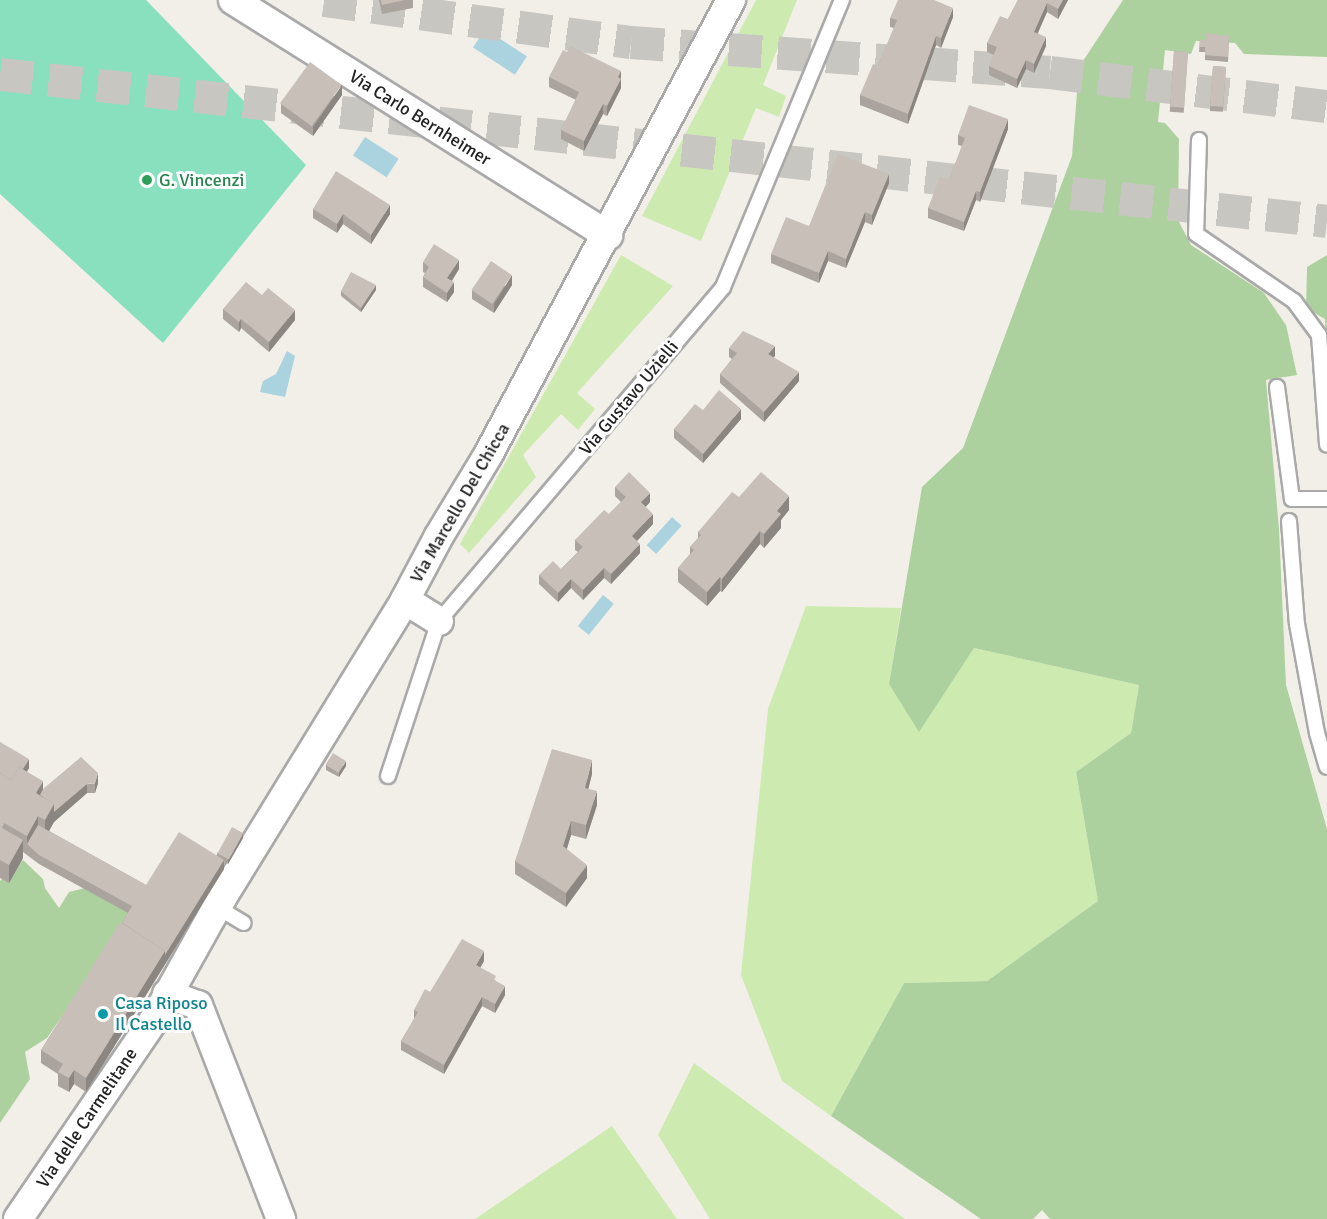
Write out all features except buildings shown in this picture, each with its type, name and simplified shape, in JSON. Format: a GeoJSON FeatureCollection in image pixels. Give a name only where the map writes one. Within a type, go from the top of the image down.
{"type":"FeatureCollection","features":[{"type":"Feature","properties":{"kind":"street","name":"Via Carlo Bernheimer"},"geometry":{"type":"LineString","coordinates":[[233,0],[608,235]]}},
{"type":"Feature","properties":{"kind":"street","name":"Via Marcello Del Chicca"},"geometry":{"type":"LineString","coordinates":[[167,994],[405,600],[488,455],[608,235],[731,0]]}},
{"type":"Feature","properties":{"kind":"street"},"geometry":{"type":"LineString","coordinates":[[405,600],[439,621]]}},
{"type":"Feature","properties":{"kind":"street"},"geometry":{"type":"LineString","coordinates":[[167,994],[198,1005],[281,1219]]}},
{"type":"Feature","properties":{"kind":"street","name":"Via delle Carmelitane"},"geometry":{"type":"LineString","coordinates":[[18,1219],[155,1018],[167,994]]}},
{"type":"Feature","properties":{"kind":"lane","name":"Via Gustavo Uzielli"},"geometry":{"type":"LineString","coordinates":[[388,776],[439,621],[723,287],[842,0]]}},
{"type":"Feature","properties":{"kind":"lane"},"geometry":{"type":"LineString","coordinates":[[1199,140],[1196,234],[1294,301],[1319,335],[1327,445]]}},
{"type":"Feature","properties":{"kind":"lane"},"geometry":{"type":"LineString","coordinates":[[1277,387],[1292,500],[1327,499]]}},
{"type":"Feature","properties":{"kind":"lane"},"geometry":{"type":"LineString","coordinates":[[1289,521],[1297,624],[1317,733],[1327,767]]}},
{"type":"Feature","properties":{"kind":"lane"},"geometry":{"type":"LineString","coordinates":[[1317,733],[1327,722]]}},
{"type":"Feature","properties":{"kind":"lane"},"geometry":{"type":"LineString","coordinates":[[217,908],[244,923]]}},
{"type":"Feature","properties":{"kind":"green space","name":"G. Vincenzi"},"geometry":{"type":"Polygon","coordinates":[[[0,0],[146,0],[306,165],[163,343],[0,194],[0,0]]]}},
{"type":"Feature","properties":{"kind":"green space"},"geometry":{"type":"Polygon","coordinates":[[[756,0],[797,0],[763,85],[786,96],[779,117],[756,108],[701,241],[642,216],[756,0]]]}},
{"type":"Feature","properties":{"kind":"green space"},"geometry":{"type":"Polygon","coordinates":[[[1123,0],[1327,0],[1327,57],[1244,54],[1235,43],[1196,41],[1191,54],[1165,50],[1158,122],[1165,123],[1179,139],[1178,220],[1191,245],[1264,293],[1286,325],[1297,375],[1266,380],[1279,529],[1286,685],[1327,829],[1327,1219],[1050,1219],[1042,1210],[1033,1219],[981,1219],[831,1116],[904,983],[987,981],[1098,901],[1076,772],[1131,733],[1139,685],[974,648],[919,732],[889,684],[922,487],[963,448],[1072,156],[1079,67],[1123,0]]]}},
{"type":"Feature","properties":{"kind":"green space"},"geometry":{"type":"Polygon","coordinates":[[[621,255],[673,286],[577,393],[595,409],[578,430],[561,414],[523,455],[536,477],[469,553],[460,544],[621,255]]]}},
{"type":"Feature","properties":{"kind":"green space"},"geometry":{"type":"Polygon","coordinates":[[[1327,255],[1327,354],[1325,319],[1306,308],[1307,267],[1327,255]]]}},
{"type":"Feature","properties":{"kind":"green space"},"geometry":{"type":"Polygon","coordinates":[[[806,606],[901,608],[889,684],[974,648],[1139,685],[1131,733],[1076,772],[1098,901],[987,981],[904,983],[831,1116],[782,1081],[741,975],[768,709],[806,606]]]}},
{"type":"Feature","properties":{"kind":"green space"},"geometry":{"type":"Polygon","coordinates":[[[23,860],[43,879],[45,888],[59,908],[69,892],[121,879],[134,912],[47,1038],[25,1052],[30,1079],[0,1123],[0,881],[23,860]]]}},
{"type":"Feature","properties":{"kind":"green space"},"geometry":{"type":"Polygon","coordinates":[[[694,1063],[905,1219],[710,1219],[658,1135],[694,1063]]]}},
{"type":"Feature","properties":{"kind":"green space"},"geometry":{"type":"Polygon","coordinates":[[[612,1126],[677,1219],[475,1219],[612,1126]]]}},
{"type":"Feature","properties":{"kind":"water"},"geometry":{"type":"Polygon","coordinates":[[[485,29],[527,56],[515,75],[473,47],[485,29]]]}},
{"type":"Feature","properties":{"kind":"water"},"geometry":{"type":"Polygon","coordinates":[[[365,137],[399,159],[387,177],[353,155],[365,137]]]}},
{"type":"Feature","properties":{"kind":"water"},"geometry":{"type":"Polygon","coordinates":[[[287,351],[295,356],[285,397],[260,392],[263,381],[276,374],[287,351]]]}},
{"type":"Feature","properties":{"kind":"water"},"geometry":{"type":"Polygon","coordinates":[[[672,517],[682,526],[656,554],[647,545],[672,517]]]}},
{"type":"Feature","properties":{"kind":"water"},"geometry":{"type":"Polygon","coordinates":[[[603,595],[614,604],[589,635],[578,626],[603,595]]]}},
{"type":"Feature","properties":{"kind":"tunnel"},"geometry":{"type":"LineString","coordinates":[[324,0],[631,42],[1050,72],[1327,106]]}},
{"type":"Feature","properties":{"kind":"tunnel"},"geometry":{"type":"LineString","coordinates":[[0,74],[1327,221]]}},
{"type":"Feature","properties":{"kind":"place","name":"G. Vincenzi"},"geometry":{"type":"Point","coordinates":[147,180]}},
{"type":"Feature","properties":{"kind":"place","name":"Casa Riposo Il Castello"},"geometry":{"type":"Point","coordinates":[103,1014]}}]}
